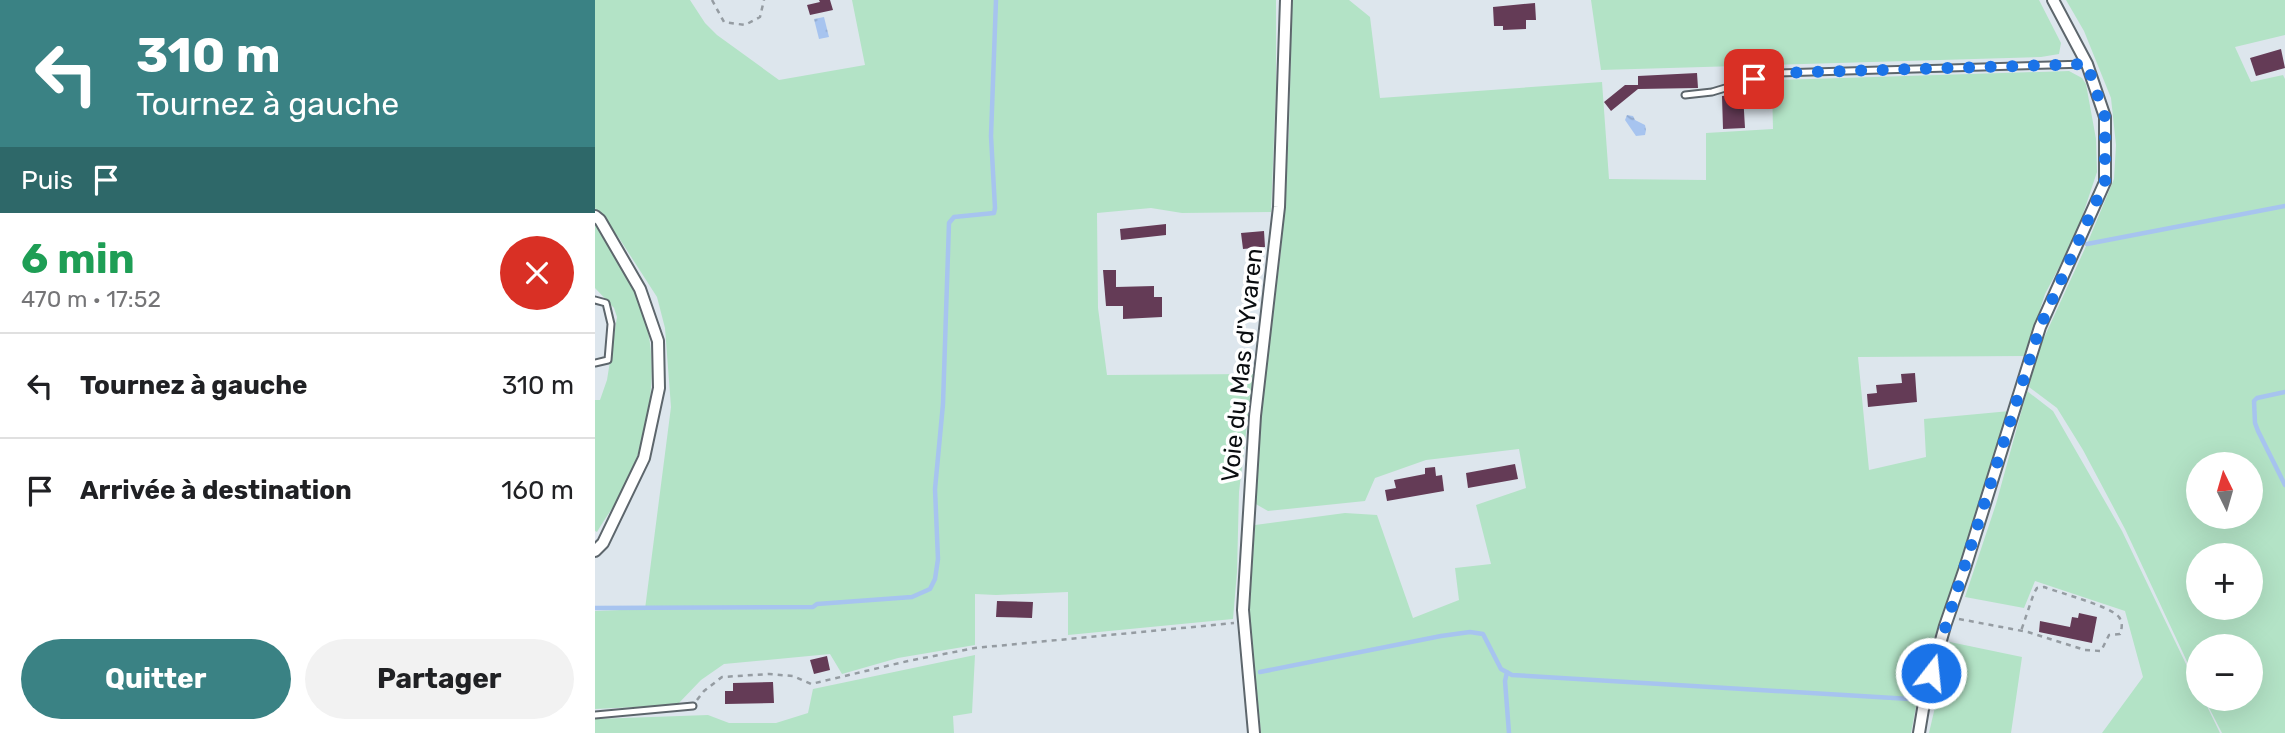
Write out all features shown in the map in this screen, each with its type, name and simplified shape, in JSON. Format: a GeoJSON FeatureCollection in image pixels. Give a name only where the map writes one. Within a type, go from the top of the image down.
{"type":"FeatureCollection","features":[{"type":"Feature","properties":{"kind":"street","name":"Voie du Mas d'Yvaren"},"geometry":{"type":"LineString","coordinates":[[1254,733],[1243,610],[1255,416],[1279,207],[1286,0]]}},
{"type":"Feature","properties":{"kind":"street"},"geometry":{"type":"LineString","coordinates":[[1919,733],[1924,697],[2040,327],[2105,182],[2105,117],[2087,64],[2053,0]]}},
{"type":"Feature","properties":{"kind":"street"},"geometry":{"type":"LineString","coordinates":[[595,216],[600,220],[640,289],[659,341],[659,388],[644,458],[599,547]]}},
{"type":"Feature","properties":{"kind":"lane"},"geometry":{"type":"LineString","coordinates":[[1685,95],[1712,92],[1775,73],[2087,64]]}},
{"type":"Feature","properties":{"kind":"lane"},"geometry":{"type":"LineString","coordinates":[[595,300],[606,303],[611,324],[608,360],[595,363]]}},
{"type":"Feature","properties":{"kind":"lane"},"geometry":{"type":"LineString","coordinates":[[595,715],[693,706]]}},
{"type":"Feature","properties":{"kind":"path"},"geometry":{"type":"LineString","coordinates":[[712,0],[724,22],[745,25],[760,17],[764,0]]}},
{"type":"Feature","properties":{"kind":"path"},"geometry":{"type":"LineString","coordinates":[[1948,617],[2021,631],[2085,650],[2101,651],[2109,635],[2120,634],[2122,622],[2118,615],[2092,603],[2044,587],[2037,588],[2034,593],[2021,631]]}},
{"type":"Feature","properties":{"kind":"path"},"geometry":{"type":"LineString","coordinates":[[693,706],[704,691],[722,677],[769,674],[793,677],[811,684],[975,648],[1244,621]]}},
{"type":"Feature","properties":{"kind":"green space"},"geometry":{"type":"Polygon","coordinates":[[[595,0],[690,0],[705,23],[717,35],[779,80],[865,65],[852,0],[1276,0],[1271,212],[1182,213],[1151,208],[1097,213],[1098,308],[1107,375],[1253,374],[1239,492],[1233,619],[1068,635],[1068,592],[975,594],[975,645],[898,658],[842,674],[830,654],[724,664],[701,680],[677,705],[595,709],[595,611],[645,609],[671,407],[665,328],[657,297],[619,238],[595,208],[595,0]]]}},
{"type":"Feature","properties":{"kind":"green space"},"geometry":{"type":"Polygon","coordinates":[[[1292,0],[1349,0],[1370,17],[1380,98],[1602,82],[1609,179],[1706,180],[1706,133],[1773,129],[1772,87],[1778,80],[2069,71],[2082,78],[2086,84],[2096,139],[2097,172],[2076,235],[2045,294],[2025,356],[1858,357],[1869,470],[1926,457],[1924,419],[2010,411],[1923,670],[1911,733],[1261,733],[1249,615],[1255,525],[1345,513],[1377,515],[1413,618],[1459,600],[1455,568],[1491,564],[1476,505],[1526,488],[1519,449],[1426,460],[1375,478],[1365,501],[1268,511],[1254,503],[1256,456],[1281,250],[1289,132],[1292,0]]]}},
{"type":"Feature","properties":{"kind":"green space"},"geometry":{"type":"Polygon","coordinates":[[[1591,0],[2039,0],[2061,43],[2059,54],[2041,57],[1601,70],[1591,0]]]}},
{"type":"Feature","properties":{"kind":"green space"},"geometry":{"type":"Polygon","coordinates":[[[2066,0],[2285,0],[2285,35],[2235,47],[2251,82],[2283,75],[2285,79],[2285,733],[2222,733],[2211,711],[2263,711],[2263,634],[2186,634],[2186,659],[2125,529],[2083,450],[2057,408],[2029,387],[2038,351],[2114,179],[2116,145],[2111,98],[2084,31],[2066,0]]]}},
{"type":"Feature","properties":{"kind":"green space"},"geometry":{"type":"Polygon","coordinates":[[[595,223],[624,268],[638,297],[646,320],[652,370],[647,421],[633,469],[623,491],[597,532],[595,400],[600,400],[607,380],[617,317],[614,308],[595,288],[595,223]]]}},
{"type":"Feature","properties":{"kind":"green space"},"geometry":{"type":"Polygon","coordinates":[[[2027,391],[2053,411],[2122,531],[2186,664],[2186,711],[2209,711],[2220,733],[2102,733],[2143,677],[2125,611],[2035,581],[2024,608],[1965,597],[1996,504],[2027,391]]]}},
{"type":"Feature","properties":{"kind":"green space"},"geometry":{"type":"Polygon","coordinates":[[[1950,642],[2022,657],[2011,733],[1929,733],[1950,642]]]}},
{"type":"Feature","properties":{"kind":"green space"},"geometry":{"type":"Polygon","coordinates":[[[975,655],[972,713],[953,716],[954,733],[595,733],[595,719],[708,715],[729,723],[776,723],[808,713],[813,689],[975,655]]]}},
{"type":"Feature","properties":{"kind":"water"},"geometry":{"type":"Polygon","coordinates":[[[824,17],[829,37],[819,39],[814,19],[824,17]]]}},
{"type":"Feature","properties":{"kind":"water"},"geometry":{"type":"Polygon","coordinates":[[[1627,115],[1645,125],[1645,135],[1636,136],[1625,120],[1627,115]]]}},
{"type":"Feature","properties":{"kind":"building"},"geometry":{"type":"Polygon","coordinates":[[[819,0],[830,0],[833,10],[810,15],[807,5],[820,2],[819,0]]]}},
{"type":"Feature","properties":{"kind":"building"},"geometry":{"type":"Polygon","coordinates":[[[1535,3],[1536,20],[1526,20],[1526,29],[1503,30],[1503,26],[1494,26],[1493,7],[1535,3]]]}},
{"type":"Feature","properties":{"kind":"building"},"geometry":{"type":"Polygon","coordinates":[[[2281,49],[2285,68],[2256,76],[2250,58],[2281,49]]]}},
{"type":"Feature","properties":{"kind":"building"},"geometry":{"type":"Polygon","coordinates":[[[1697,73],[1698,88],[1638,89],[1611,111],[1604,102],[1625,85],[1638,85],[1638,76],[1697,73]]]}},
{"type":"Feature","properties":{"kind":"building"},"geometry":{"type":"Polygon","coordinates":[[[1743,94],[1745,128],[1723,129],[1722,96],[1743,94]]]}},
{"type":"Feature","properties":{"kind":"building"},"geometry":{"type":"Polygon","coordinates":[[[1166,224],[1166,235],[1121,240],[1120,229],[1166,224]]]}},
{"type":"Feature","properties":{"kind":"building"},"geometry":{"type":"Polygon","coordinates":[[[1264,231],[1265,247],[1243,249],[1241,233],[1264,231]]]}},
{"type":"Feature","properties":{"kind":"building"},"geometry":{"type":"Polygon","coordinates":[[[1103,270],[1116,270],[1116,287],[1154,286],[1154,297],[1162,297],[1162,317],[1123,319],[1123,306],[1106,306],[1103,270]]]}},
{"type":"Feature","properties":{"kind":"building"},"geometry":{"type":"Polygon","coordinates":[[[1915,373],[1917,402],[1868,407],[1867,394],[1877,393],[1876,385],[1902,383],[1901,374],[1915,373]]]}},
{"type":"Feature","properties":{"kind":"building"},"geometry":{"type":"Polygon","coordinates":[[[1515,464],[1518,479],[1468,488],[1466,473],[1515,464]]]}},
{"type":"Feature","properties":{"kind":"building"},"geometry":{"type":"Polygon","coordinates":[[[1435,467],[1436,476],[1442,475],[1444,491],[1387,501],[1385,490],[1396,488],[1394,480],[1425,474],[1425,468],[1435,467]]]}},
{"type":"Feature","properties":{"kind":"building"},"geometry":{"type":"Polygon","coordinates":[[[997,601],[1033,602],[1032,618],[996,617],[997,601]]]}},
{"type":"Feature","properties":{"kind":"building"},"geometry":{"type":"Polygon","coordinates":[[[2079,613],[2097,617],[2092,643],[2039,632],[2040,621],[2070,627],[2072,617],[2078,618],[2079,613]]]}},
{"type":"Feature","properties":{"kind":"building"},"geometry":{"type":"Polygon","coordinates":[[[827,656],[830,670],[814,674],[810,660],[827,656]]]}},
{"type":"Feature","properties":{"kind":"building"},"geometry":{"type":"Polygon","coordinates":[[[773,682],[774,703],[725,704],[725,691],[733,691],[733,683],[773,682]]]}},
{"type":"Feature","properties":{"kind":"waterway"},"geometry":{"type":"LineString","coordinates":[[595,608],[813,607],[817,604],[912,597],[930,589],[935,579],[938,559],[935,489],[943,404],[949,223],[954,217],[994,213],[995,208],[991,136],[996,0]]}},
{"type":"Feature","properties":{"kind":"waterway"},"geometry":{"type":"LineString","coordinates":[[2087,244],[2285,206]]}},
{"type":"Feature","properties":{"kind":"waterway"},"geometry":{"type":"LineString","coordinates":[[2285,392],[2254,401],[2255,423],[2285,485]]}},
{"type":"Feature","properties":{"kind":"waterway"},"geometry":{"type":"LineString","coordinates":[[1260,672],[1470,632],[1483,634],[1501,669],[1512,675],[1910,699]]}},
{"type":"Feature","properties":{"kind":"waterway"},"geometry":{"type":"LineString","coordinates":[[1507,672],[1505,681],[1509,733]]}},
{"type":"Feature","properties":{"kind":"route"},"geometry":{"type":"LineString","coordinates":[[1754,79],[1775,73],[2087,64],[2105,117],[2105,182],[2040,327],[1931,673]]}}]}
